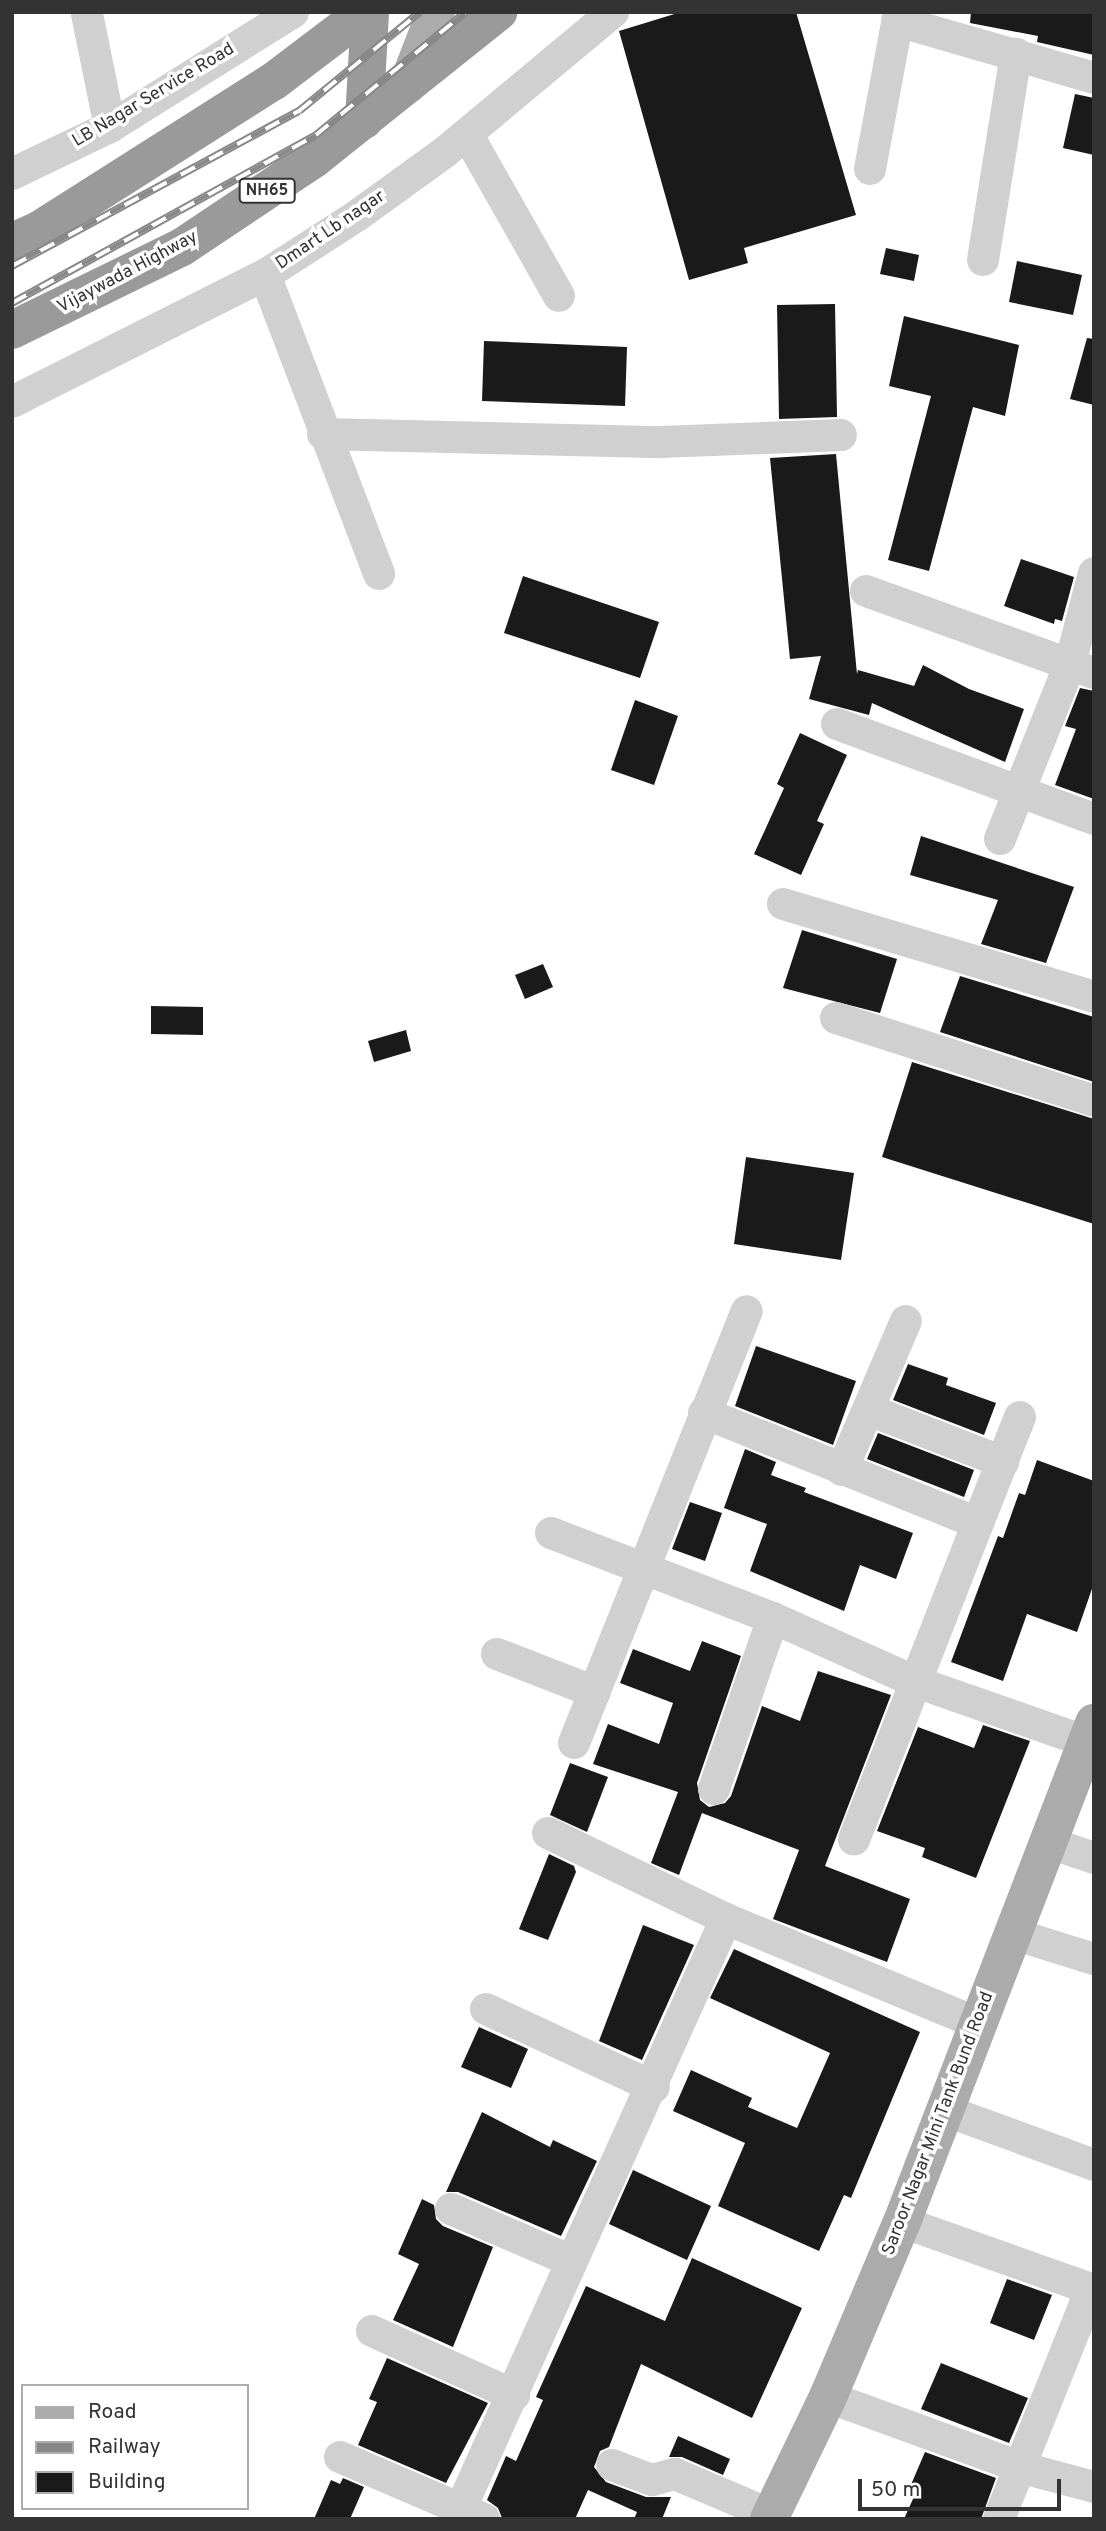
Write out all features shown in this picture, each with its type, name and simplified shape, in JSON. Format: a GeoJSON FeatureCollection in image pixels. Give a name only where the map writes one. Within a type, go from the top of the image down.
{"type":"FeatureCollection","features":[{"type":"Feature","properties":{"kind":"highway"},"geometry":{"type":"LineString","coordinates":[[12,242],[40,230],[274,81],[365,12]]}},
{"type":"Feature","properties":{"kind":"highway"},"geometry":{"type":"LineString","coordinates":[[364,120],[370,12]]}},
{"type":"Feature","properties":{"kind":"highway","name":"Vijaywada Highway"},"geometry":{"type":"LineString","coordinates":[[12,330],[183,247],[314,159],[498,12]]}},
{"type":"Feature","properties":{"kind":"main road","name":"Vijaywada Highway"},"geometry":{"type":"LineString","coordinates":[[408,84],[436,12]]}},
{"type":"Feature","properties":{"kind":"main road","name":"Saroor Nagar Mini Tank Bund Road"},"geometry":{"type":"LineString","coordinates":[[770,2517],[828,2397],[902,2222],[977,2023],[1050,1843],[1090,1732]]}},
{"type":"Feature","properties":{"kind":"street","name":"LB Nagar Service Road"},"geometry":{"type":"LineString","coordinates":[[12,174],[110,127],[293,12]]}},
{"type":"Feature","properties":{"kind":"street","name":"Dmart Lb nagar"},"geometry":{"type":"LineString","coordinates":[[379,574],[323,434],[265,275],[358,215],[467,134],[613,12]]}},
{"type":"Feature","properties":{"kind":"street"},"geometry":{"type":"LineString","coordinates":[[87,14],[110,127]]}},
{"type":"Feature","properties":{"kind":"street"},"geometry":{"type":"LineString","coordinates":[[870,169],[898,17],[1094,78]]}},
{"type":"Feature","properties":{"kind":"street"},"geometry":{"type":"LineString","coordinates":[[983,260],[1016,54]]}},
{"type":"Feature","properties":{"kind":"street"},"geometry":{"type":"LineString","coordinates":[[467,134],[559,296]]}},
{"type":"Feature","properties":{"kind":"street"},"geometry":{"type":"LineString","coordinates":[[12,402],[265,275]]}},
{"type":"Feature","properties":{"kind":"street"},"geometry":{"type":"LineString","coordinates":[[323,434],[661,442],[841,435]]}},
{"type":"Feature","properties":{"kind":"street"},"geometry":{"type":"LineString","coordinates":[[1000,839],[1018,792],[1082,669],[1094,573]]}},
{"type":"Feature","properties":{"kind":"street"},"geometry":{"type":"LineString","coordinates":[[866,591],[1082,669]]}},
{"type":"Feature","properties":{"kind":"street"},"geometry":{"type":"LineString","coordinates":[[837,724],[1094,819]]}},
{"type":"Feature","properties":{"kind":"street"},"geometry":{"type":"LineString","coordinates":[[783,904],[1094,997]]}},
{"type":"Feature","properties":{"kind":"street"},"geometry":{"type":"LineString","coordinates":[[836,1018],[1094,1101]]}},
{"type":"Feature","properties":{"kind":"street"},"geometry":{"type":"LineString","coordinates":[[573,1743],[646,1570],[704,1413],[747,1311]]}},
{"type":"Feature","properties":{"kind":"street"},"geometry":{"type":"LineString","coordinates":[[842,1470],[906,1321]]}},
{"type":"Feature","properties":{"kind":"street"},"geometry":{"type":"LineString","coordinates":[[869,1410],[1003,1462]]}},
{"type":"Feature","properties":{"kind":"street"},"geometry":{"type":"LineString","coordinates":[[704,1413],[978,1522]]}},
{"type":"Feature","properties":{"kind":"street"},"geometry":{"type":"LineString","coordinates":[[855,1840],[1020,1417]]}},
{"type":"Feature","properties":{"kind":"street"},"geometry":{"type":"LineString","coordinates":[[551,1533],[773,1618],[916,1682],[1090,1732]]}},
{"type":"Feature","properties":{"kind":"street"},"geometry":{"type":"LineString","coordinates":[[714,1789],[773,1618]]}},
{"type":"Feature","properties":{"kind":"street"},"geometry":{"type":"LineString","coordinates":[[497,1654],[595,1692]]}},
{"type":"Feature","properties":{"kind":"street"},"geometry":{"type":"LineString","coordinates":[[548,1833],[726,1919],[977,2023]]}},
{"type":"Feature","properties":{"kind":"street"},"geometry":{"type":"LineString","coordinates":[[1050,1843],[1094,1858]]}},
{"type":"Feature","properties":{"kind":"street"},"geometry":{"type":"LineString","coordinates":[[340,2457],[473,2513],[514,2395],[571,2261],[654,2087],[726,1919]]}},
{"type":"Feature","properties":{"kind":"street"},"geometry":{"type":"LineString","coordinates":[[1014,1934],[1094,1959]]}},
{"type":"Feature","properties":{"kind":"street"},"geometry":{"type":"LineString","coordinates":[[485,2009],[654,2087]]}},
{"type":"Feature","properties":{"kind":"street"},"geometry":{"type":"LineString","coordinates":[[944,2110],[1094,2165]]}},
{"type":"Feature","properties":{"kind":"street"},"geometry":{"type":"LineString","coordinates":[[451,2209],[571,2261]]}},
{"type":"Feature","properties":{"kind":"street"},"geometry":{"type":"LineString","coordinates":[[902,2222],[1092,2290],[1023,2468],[999,2519]]}},
{"type":"Feature","properties":{"kind":"street"},"geometry":{"type":"LineString","coordinates":[[372,2331],[514,2395]]}},
{"type":"Feature","properties":{"kind":"street"},"geometry":{"type":"LineString","coordinates":[[828,2397],[1023,2468],[1094,2487]]}},
{"type":"Feature","properties":{"kind":"street"},"geometry":{"type":"LineString","coordinates":[[612,2465],[652,2480],[675,2474],[770,2517]]}},
{"type":"Feature","properties":{"kind":"building"},"geometry":{"type":"Polygon","coordinates":[[[681,12],[796,12],[856,215],[744,248],[748,263],[689,280],[619,31],[681,12]]]}},
{"type":"Feature","properties":{"kind":"building"},"geometry":{"type":"Polygon","coordinates":[[[971,12],[1094,12],[1094,55],[1037,42],[1038,36],[970,23],[971,12]]]}},
{"type":"Feature","properties":{"kind":"building"},"geometry":{"type":"Polygon","coordinates":[[[1075,94],[1094,98],[1094,155],[1063,148],[1075,94]]]}},
{"type":"Feature","properties":{"kind":"building"},"geometry":{"type":"Polygon","coordinates":[[[886,248],[919,255],[914,281],[880,274],[886,248]]]}},
{"type":"Feature","properties":{"kind":"building"},"geometry":{"type":"Polygon","coordinates":[[[1017,261],[1082,275],[1073,315],[1009,302],[1017,261]]]}},
{"type":"Feature","properties":{"kind":"building"},"geometry":{"type":"Polygon","coordinates":[[[835,304],[837,417],[779,419],[777,305],[835,304]]]}},
{"type":"Feature","properties":{"kind":"building"},"geometry":{"type":"Polygon","coordinates":[[[904,316],[1019,345],[1005,416],[973,407],[929,571],[888,560],[931,396],[889,386],[904,316]]]}},
{"type":"Feature","properties":{"kind":"building"},"geometry":{"type":"Polygon","coordinates":[[[1087,338],[1094,339],[1094,405],[1070,399],[1087,338]]]}},
{"type":"Feature","properties":{"kind":"building"},"geometry":{"type":"Polygon","coordinates":[[[484,341],[627,347],[625,406],[482,401],[484,341]]]}},
{"type":"Feature","properties":{"kind":"building"},"geometry":{"type":"Polygon","coordinates":[[[836,454],[857,674],[858,670],[914,686],[923,665],[969,689],[1024,709],[1005,762],[872,703],[869,715],[809,699],[821,656],[790,659],[770,458],[836,454]]]}},
{"type":"Feature","properties":{"kind":"building"},"geometry":{"type":"Polygon","coordinates":[[[1021,559],[1074,577],[1062,621],[1055,619],[1054,624],[1004,606],[1021,559]]]}},
{"type":"Feature","properties":{"kind":"building"},"geometry":{"type":"Polygon","coordinates":[[[523,576],[659,622],[640,678],[504,633],[523,576]]]}},
{"type":"Feature","properties":{"kind":"building"},"geometry":{"type":"Polygon","coordinates":[[[1080,688],[1094,691],[1094,799],[1055,785],[1076,729],[1065,726],[1080,688]]]}},
{"type":"Feature","properties":{"kind":"building"},"geometry":{"type":"Polygon","coordinates":[[[635,700],[678,716],[654,785],[611,770],[635,700]]]}},
{"type":"Feature","properties":{"kind":"building"},"geometry":{"type":"Polygon","coordinates":[[[800,733],[847,755],[817,821],[824,824],[801,875],[754,854],[784,788],[777,784],[800,733]]]}},
{"type":"Feature","properties":{"kind":"building"},"geometry":{"type":"Polygon","coordinates":[[[921,836],[1074,887],[1046,963],[981,944],[998,900],[910,875],[921,836]]]}},
{"type":"Feature","properties":{"kind":"building"},"geometry":{"type":"Polygon","coordinates":[[[802,930],[897,959],[880,1013],[783,988],[802,930]]]}},
{"type":"Feature","properties":{"kind":"building"},"geometry":{"type":"Polygon","coordinates":[[[543,964],[553,987],[525,999],[515,975],[543,964]]]}},
{"type":"Feature","properties":{"kind":"building"},"geometry":{"type":"Polygon","coordinates":[[[960,976],[1094,1017],[1094,1082],[940,1032],[960,976]]]}},
{"type":"Feature","properties":{"kind":"building"},"geometry":{"type":"Polygon","coordinates":[[[151,1006],[203,1007],[203,1035],[151,1034],[151,1006]]]}},
{"type":"Feature","properties":{"kind":"building"},"geometry":{"type":"Polygon","coordinates":[[[406,1030],[411,1051],[374,1062],[368,1041],[406,1030]]]}},
{"type":"Feature","properties":{"kind":"building"},"geometry":{"type":"Polygon","coordinates":[[[912,1062],[1094,1119],[1094,1224],[882,1157],[912,1062]]]}},
{"type":"Feature","properties":{"kind":"building"},"geometry":{"type":"Polygon","coordinates":[[[746,1157],[854,1173],[841,1260],[734,1244],[746,1157]]]}},
{"type":"Feature","properties":{"kind":"building"},"geometry":{"type":"Polygon","coordinates":[[[756,1346],[856,1381],[833,1445],[735,1406],[756,1346]]]}},
{"type":"Feature","properties":{"kind":"building"},"geometry":{"type":"Polygon","coordinates":[[[908,1364],[948,1378],[946,1385],[996,1403],[984,1435],[893,1400],[908,1364]]]}},
{"type":"Feature","properties":{"kind":"building"},"geometry":{"type":"Polygon","coordinates":[[[878,1433],[974,1470],[964,1497],[867,1459],[878,1433]]]}},
{"type":"Feature","properties":{"kind":"building"},"geometry":{"type":"Polygon","coordinates":[[[745,1449],[776,1462],[771,1475],[806,1488],[804,1492],[913,1533],[896,1579],[860,1565],[844,1611],[750,1571],[767,1524],[724,1508],[745,1449]]]}},
{"type":"Feature","properties":{"kind":"building"},"geometry":{"type":"Polygon","coordinates":[[[1037,1460],[1094,1481],[1094,1583],[1077,1632],[1027,1614],[1003,1681],[951,1662],[998,1536],[1003,1538],[1019,1493],[1025,1495],[1037,1460]]]}},
{"type":"Feature","properties":{"kind":"building"},"geometry":{"type":"Polygon","coordinates":[[[690,1502],[722,1513],[705,1561],[672,1549],[690,1502]]]}},
{"type":"Feature","properties":{"kind":"building"},"geometry":{"type":"Polygon","coordinates":[[[702,1641],[741,1656],[697,1783],[700,1800],[709,1807],[725,1803],[731,1796],[762,1706],[800,1721],[818,1671],[891,1695],[825,1866],[910,1899],[887,1962],[773,1919],[799,1850],[702,1813],[679,1875],[651,1863],[678,1792],[593,1764],[608,1724],[659,1744],[673,1703],[620,1683],[633,1649],[690,1671],[702,1641]]]}},
{"type":"Feature","properties":{"kind":"building"},"geometry":{"type":"Polygon","coordinates":[[[983,1725],[1030,1741],[976,1878],[922,1857],[925,1848],[877,1831],[918,1727],[974,1748],[983,1725]]]}},
{"type":"Feature","properties":{"kind":"building"},"geometry":{"type":"Polygon","coordinates":[[[570,1763],[608,1777],[587,1832],[550,1815],[570,1763]]]}},
{"type":"Feature","properties":{"kind":"building"},"geometry":{"type":"Polygon","coordinates":[[[549,1854],[574,1866],[576,1872],[548,1940],[519,1929],[549,1854]]]}},
{"type":"Feature","properties":{"kind":"building"},"geometry":{"type":"Polygon","coordinates":[[[643,1925],[694,1945],[642,2060],[599,2041],[643,1925]]]}},
{"type":"Feature","properties":{"kind":"building"},"geometry":{"type":"Polygon","coordinates":[[[734,1949],[920,2032],[851,2198],[844,2195],[819,2251],[718,2206],[745,2143],[673,2111],[691,2070],[752,2098],[748,2107],[797,2128],[830,2053],[710,1998],[734,1949]]]}},
{"type":"Feature","properties":{"kind":"building"},"geometry":{"type":"Polygon","coordinates":[[[479,2027],[528,2049],[511,2088],[461,2067],[479,2027]]]}},
{"type":"Feature","properties":{"kind":"building"},"geometry":{"type":"Polygon","coordinates":[[[482,2112],[550,2147],[553,2140],[597,2161],[561,2236],[458,2192],[446,2192],[482,2112]]]}},
{"type":"Feature","properties":{"kind":"building"},"geometry":{"type":"Polygon","coordinates":[[[633,2170],[711,2206],[687,2260],[609,2224],[633,2170]]]}},
{"type":"Feature","properties":{"kind":"building"},"geometry":{"type":"Polygon","coordinates":[[[422,2199],[434,2205],[436,2219],[443,2226],[493,2247],[453,2347],[393,2320],[419,2264],[398,2254],[422,2199]]]}},
{"type":"Feature","properties":{"kind":"building"},"geometry":{"type":"Polygon","coordinates":[[[692,2258],[802,2308],[752,2418],[641,2364],[609,2447],[600,2451],[594,2467],[606,2482],[646,2497],[671,2497],[662,2519],[634,2519],[637,2512],[588,2490],[575,2519],[502,2518],[498,2508],[487,2500],[506,2456],[516,2461],[543,2400],[536,2397],[586,2286],[665,2321],[692,2258]]]}},
{"type":"Feature","properties":{"kind":"building"},"geometry":{"type":"Polygon","coordinates":[[[1007,2279],[1052,2295],[1034,2340],[990,2323],[1007,2279]]]}},
{"type":"Feature","properties":{"kind":"building"},"geometry":{"type":"Polygon","coordinates":[[[387,2358],[488,2403],[446,2483],[358,2445],[377,2402],[369,2399],[387,2358]]]}},
{"type":"Feature","properties":{"kind":"building"},"geometry":{"type":"Polygon","coordinates":[[[941,2363],[1028,2398],[1009,2443],[921,2409],[941,2363]]]}},
{"type":"Feature","properties":{"kind":"building"},"geometry":{"type":"Polygon","coordinates":[[[678,2436],[730,2459],[723,2475],[682,2457],[669,2457],[678,2436]]]}},
{"type":"Feature","properties":{"kind":"building"},"geometry":{"type":"Polygon","coordinates":[[[925,2452],[996,2478],[981,2519],[904,2519],[917,2490],[910,2487],[925,2452]]]}},
{"type":"Feature","properties":{"kind":"building"},"geometry":{"type":"Polygon","coordinates":[[[343,2478],[364,2487],[350,2519],[314,2519],[331,2480],[340,2484],[343,2478]]]}},
{"type":"Feature","properties":{"kind":"railway"},"geometry":{"type":"LineString","coordinates":[[12,266],[299,111],[420,12]]}},
{"type":"Feature","properties":{"kind":"railway"},"geometry":{"type":"LineString","coordinates":[[12,303],[316,135],[466,12]]}}]}
